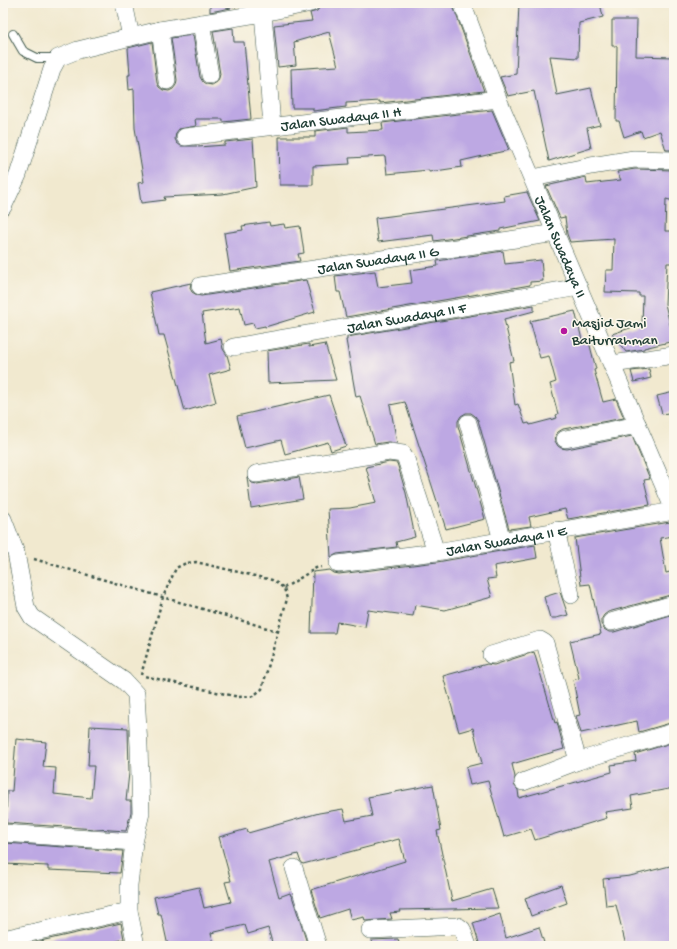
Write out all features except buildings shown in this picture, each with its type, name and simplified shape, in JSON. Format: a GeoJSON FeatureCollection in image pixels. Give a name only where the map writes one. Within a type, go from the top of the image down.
{"type":"FeatureCollection","features":[{"type":"Feature","properties":{"kind":"street"},"geometry":{"type":"LineString","coordinates":[[124,3],[131,37]]}},
{"type":"Feature","properties":{"kind":"street"},"geometry":{"type":"LineString","coordinates":[[3,207],[18,175],[52,69],[58,58],[78,50],[160,30],[264,13],[311,3]]}},
{"type":"Feature","properties":{"kind":"street","name":"Jalan Swadaya II"},"geometry":{"type":"LineString","coordinates":[[462,3],[498,99],[673,506]]}},
{"type":"Feature","properties":{"kind":"street"},"geometry":{"type":"LineString","coordinates":[[264,13],[272,126]]}},
{"type":"Feature","properties":{"kind":"street"},"geometry":{"type":"LineString","coordinates":[[201,23],[210,75]]}},
{"type":"Feature","properties":{"kind":"street"},"geometry":{"type":"LineString","coordinates":[[160,30],[167,81]]}},
{"type":"Feature","properties":{"kind":"street","name":"Jalan Swadaya II H"},"geometry":{"type":"LineString","coordinates":[[184,137],[498,99]]}},
{"type":"Feature","properties":{"kind":"street"},"geometry":{"type":"LineString","coordinates":[[533,178],[634,159],[674,160]]}},
{"type":"Feature","properties":{"kind":"street","name":"Jalan Swadaya II G"},"geometry":{"type":"LineString","coordinates":[[200,286],[556,233]]}},
{"type":"Feature","properties":{"kind":"street","name":"Jalan Swadaya II F"},"geometry":{"type":"LineString","coordinates":[[233,347],[579,287]]}},
{"type":"Feature","properties":{"kind":"street"},"geometry":{"type":"LineString","coordinates":[[612,364],[674,355]]}},
{"type":"Feature","properties":{"kind":"street"},"geometry":{"type":"LineString","coordinates":[[468,423],[502,540]]}},
{"type":"Feature","properties":{"kind":"street"},"geometry":{"type":"LineString","coordinates":[[565,439],[638,426]]}},
{"type":"Feature","properties":{"kind":"street"},"geometry":{"type":"LineString","coordinates":[[256,474],[389,452],[403,454],[406,459],[436,552]]}},
{"type":"Feature","properties":{"kind":"street","name":"Jalan Swadaya II E"},"geometry":{"type":"LineString","coordinates":[[338,564],[436,552],[556,530],[673,506]]}},
{"type":"Feature","properties":{"kind":"street"},"geometry":{"type":"LineString","coordinates":[[3,519],[16,553],[26,607],[32,617],[124,681],[136,694],[141,813],[134,842],[129,885],[129,911],[136,946]]}},
{"type":"Feature","properties":{"kind":"street"},"geometry":{"type":"LineString","coordinates":[[556,530],[571,595]]}},
{"type":"Feature","properties":{"kind":"street"},"geometry":{"type":"LineString","coordinates":[[611,622],[674,604]]}},
{"type":"Feature","properties":{"kind":"street"},"geometry":{"type":"LineString","coordinates":[[491,655],[540,640],[546,643],[578,761]]}},
{"type":"Feature","properties":{"kind":"street"},"geometry":{"type":"LineString","coordinates":[[523,782],[578,761],[674,732]]}},
{"type":"Feature","properties":{"kind":"street"},"geometry":{"type":"LineString","coordinates":[[3,833],[134,842]]}},
{"type":"Feature","properties":{"kind":"street"},"geometry":{"type":"LineString","coordinates":[[294,868],[318,946]]}},
{"type":"Feature","properties":{"kind":"street"},"geometry":{"type":"LineString","coordinates":[[3,939],[129,911]]}},
{"type":"Feature","properties":{"kind":"street"},"geometry":{"type":"LineString","coordinates":[[370,930],[458,926],[462,929],[468,946]]}},
{"type":"Feature","properties":{"kind":"lane"},"geometry":{"type":"LineString","coordinates":[[13,34],[23,51],[36,58],[58,58]]}},
{"type":"Feature","properties":{"kind":"path"},"geometry":{"type":"LineString","coordinates":[[16,553],[277,631]]}},
{"type":"Feature","properties":{"kind":"path"},"geometry":{"type":"LineString","coordinates":[[136,694],[141,675],[163,597],[176,568],[186,563],[196,562],[272,580],[284,588],[287,599],[262,688],[253,696],[239,697],[141,675]]}},
{"type":"Feature","properties":{"kind":"path"},"geometry":{"type":"LineString","coordinates":[[284,588],[316,568],[338,564]]}},
{"type":"Feature","properties":{"kind":"place","name":"Masjid Jami Baiturrahman"},"geometry":{"type":"Point","coordinates":[564,331]}}]}
